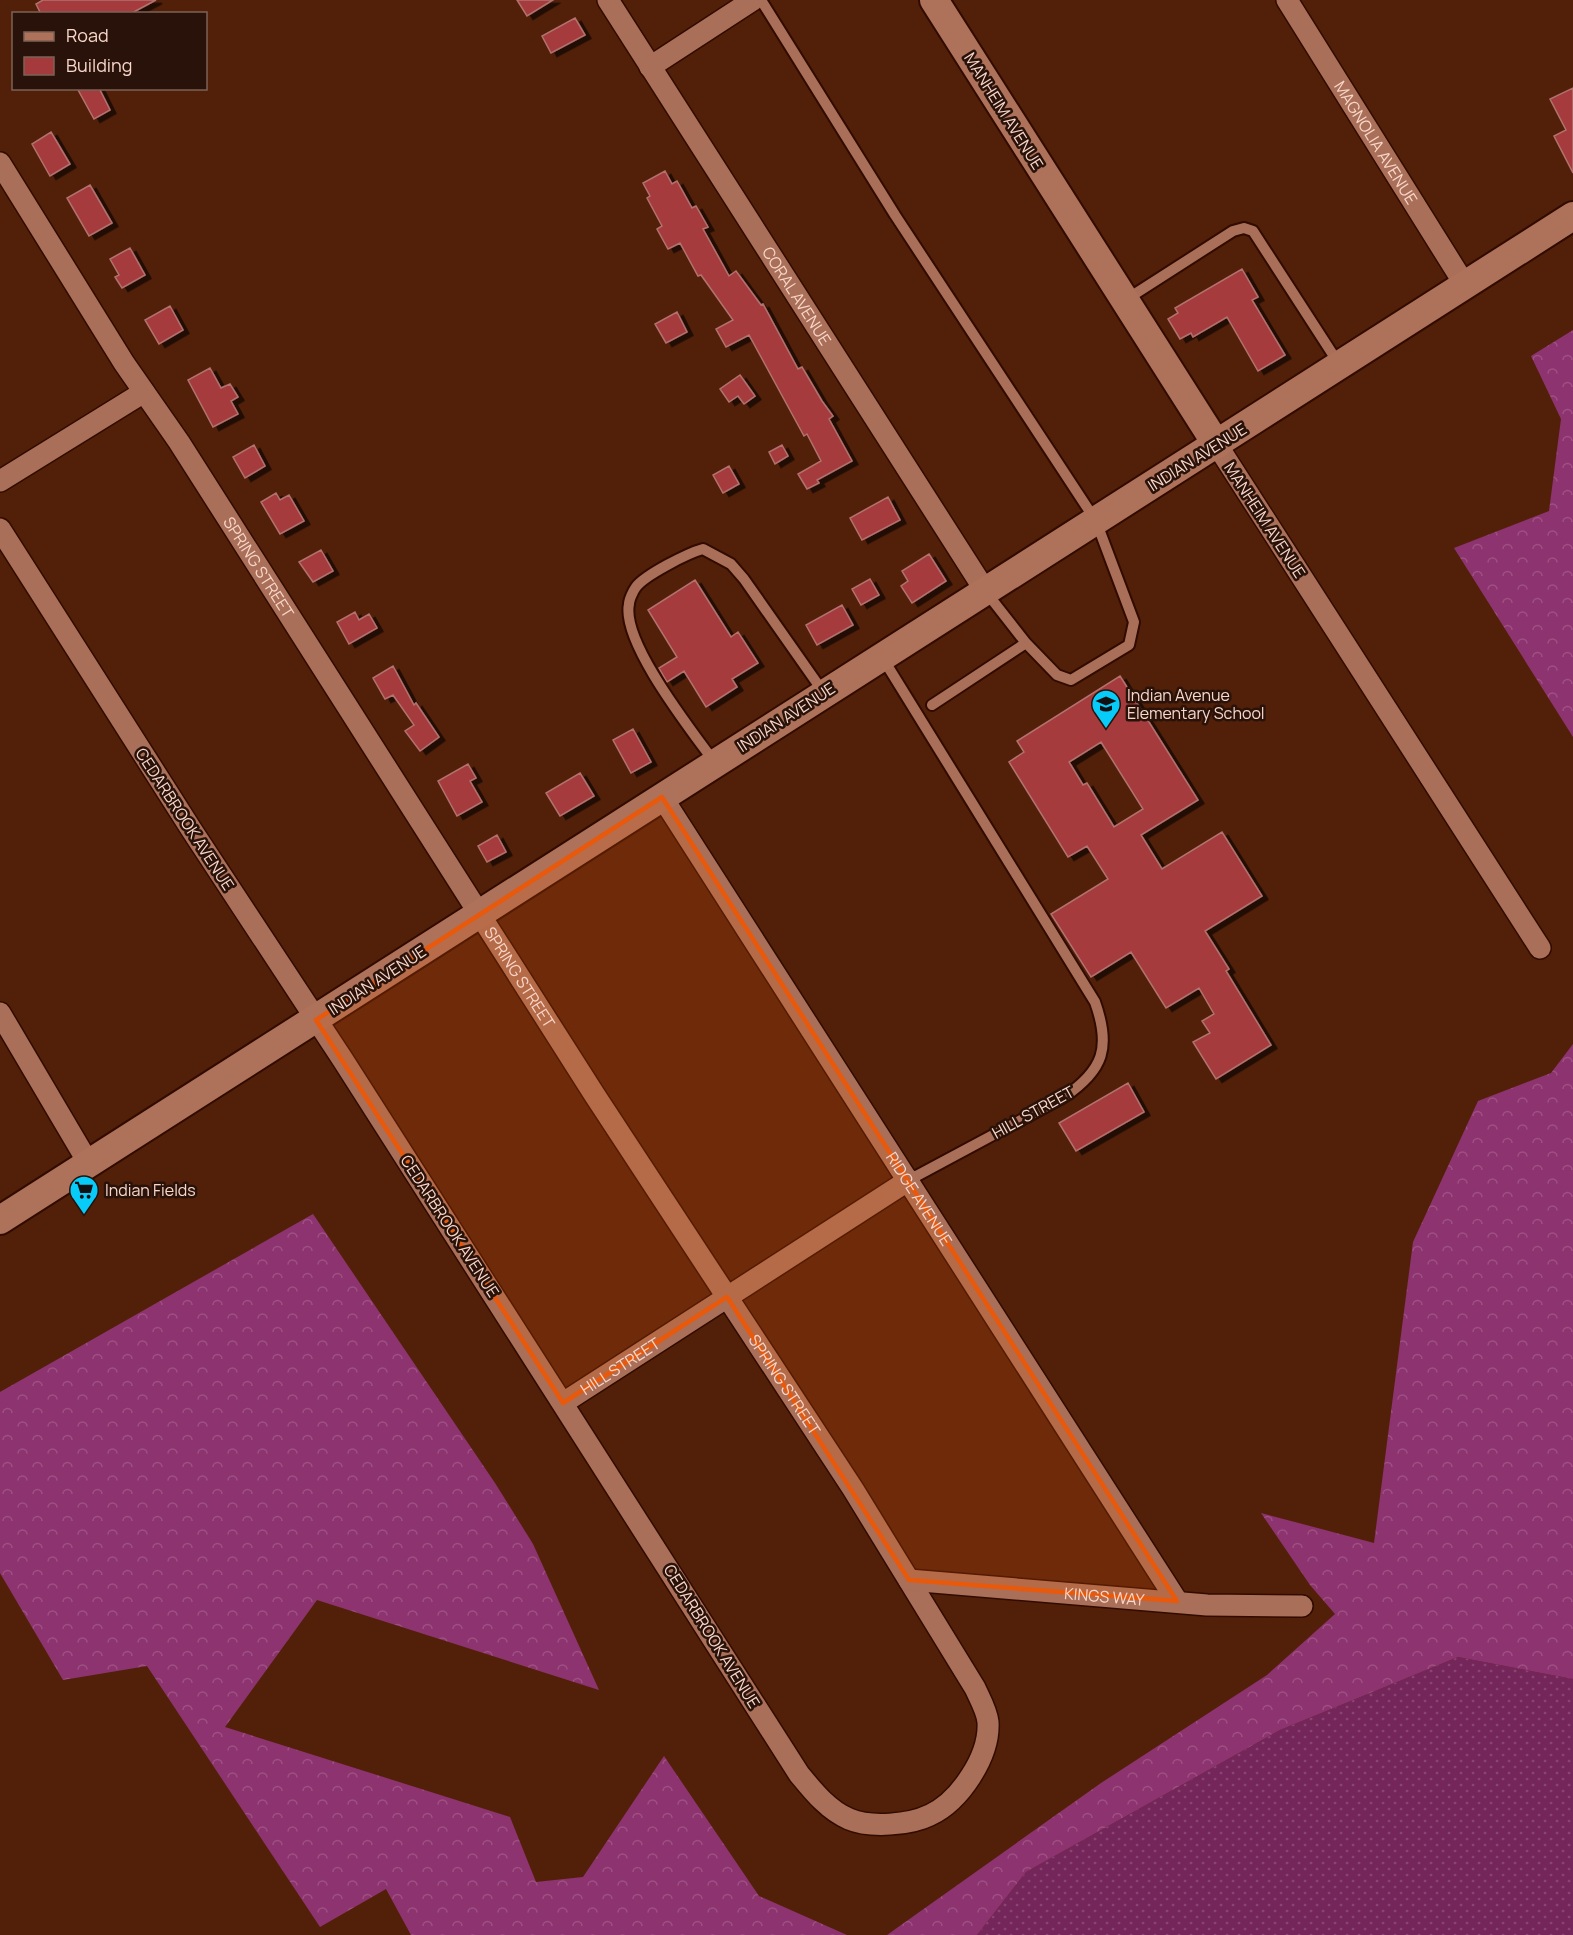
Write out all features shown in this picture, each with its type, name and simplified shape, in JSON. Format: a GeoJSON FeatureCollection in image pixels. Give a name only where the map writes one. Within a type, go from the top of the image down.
{"type":"FeatureCollection","features":[{"type":"Feature","properties":{"kind":"street","name":"CORAL AVENUE"},"geometry":{"type":"LineString","coordinates":[[608,0],[986,592]]}},
{"type":"Feature","properties":{"kind":"street"},"geometry":{"type":"LineString","coordinates":[[650,67],[753,0]]}},
{"type":"Feature","properties":{"kind":"street","name":"MANHEIM AVENUE"},"geometry":{"type":"LineString","coordinates":[[934,0],[1540,948]]}},
{"type":"Feature","properties":{"kind":"street","name":"MAGNOLIA AVENUE"},"geometry":{"type":"LineString","coordinates":[[1287,0],[1465,285]]}},
{"type":"Feature","properties":{"kind":"street","name":"SPRING STREET"},"geometry":{"type":"LineString","coordinates":[[0,163],[144,392],[198,472],[480,914],[853,1489],[975,1688],[988,1722],[986,1743],[980,1762],[953,1797]]}},
{"type":"Feature","properties":{"kind":"street","name":"INDIAN AVENUE"},"geometry":{"type":"LineString","coordinates":[[0,1220],[1573,216]]}},
{"type":"Feature","properties":{"kind":"street"},"geometry":{"type":"LineString","coordinates":[[0,481],[144,392]]}},
{"type":"Feature","properties":{"kind":"street","name":"CEDARBROOK AVENUE"},"geometry":{"type":"LineString","coordinates":[[0,529],[799,1774],[818,1798],[850,1820],[874,1824],[893,1824],[929,1816],[953,1797]]}},
{"type":"Feature","properties":{"kind":"street","name":"RIDGE AVENUE"},"geometry":{"type":"LineString","coordinates":[[662,797],[1177,1601]]}},
{"type":"Feature","properties":{"kind":"street"},"geometry":{"type":"LineString","coordinates":[[0,1013],[89,1164]]}},
{"type":"Feature","properties":{"kind":"street","name":"HILL STREET"},"geometry":{"type":"LineString","coordinates":[[563,1403],[909,1180]]}},
{"type":"Feature","properties":{"kind":"street","name":"KINGS WAY"},"geometry":{"type":"LineString","coordinates":[[909,1580],[1207,1605],[1302,1606]]}},
{"type":"Feature","properties":{"kind":"lane"},"geometry":{"type":"LineString","coordinates":[[761,0],[896,215],[1096,520],[1134,622],[1129,645],[1071,680],[1057,675],[1026,643],[986,592]]}},
{"type":"Feature","properties":{"kind":"lane"},"geometry":{"type":"LineString","coordinates":[[1125,301],[1233,231],[1244,228],[1253,231],[1340,365]]}},
{"type":"Feature","properties":{"kind":"lane"},"geometry":{"type":"LineString","coordinates":[[715,764],[651,670],[629,623],[628,605],[635,588],[662,569],[692,552],[703,549],[731,564],[824,693]]}},
{"type":"Feature","properties":{"kind":"lane"},"geometry":{"type":"LineString","coordinates":[[932,705],[1026,643]]}},
{"type":"Feature","properties":{"kind":"lane","name":"HILL STREET"},"geometry":{"type":"LineString","coordinates":[[882,657],[1095,1002],[1102,1022],[1104,1041],[1101,1058],[1093,1072],[1081,1085],[1064,1097],[909,1180]]}},
{"type":"Feature","properties":{"kind":"highlighted area"},"geometry":{"type":"Polygon","coordinates":[[[662,797],[1177,1601],[909,1580],[727,1297],[563,1403],[316,1020],[662,797]]]}},
{"type":"Feature","properties":{"kind":"shaded area"},"geometry":{"type":"Polygon","coordinates":[[[1458,1657],[1573,1679],[1573,1935],[977,1935],[1026,1872],[1280,1730],[1458,1657]]]}},
{"type":"Feature","properties":{"kind":"green space"},"geometry":{"type":"Polygon","coordinates":[[[1573,330],[1573,737],[1454,548],[1549,511],[1561,419],[1531,356],[1573,330]]]}},
{"type":"Feature","properties":{"kind":"green space"},"geometry":{"type":"Polygon","coordinates":[[[1573,1044],[1573,1679],[1458,1657],[1280,1730],[1026,1872],[977,1935],[887,1935],[1101,1783],[1267,1675],[1335,1614],[1310,1585],[1261,1513],[1374,1543],[1413,1242],[1478,1101],[1551,1073],[1573,1044]]]}},
{"type":"Feature","properties":{"kind":"green space"},"geometry":{"type":"Polygon","coordinates":[[[313,1214],[495,1483],[533,1544],[599,1690],[317,1600],[225,1727],[510,1817],[536,1882],[583,1877],[664,1756],[759,1896],[847,1935],[411,1935],[386,1889],[320,1927],[147,1666],[63,1680],[0,1573],[0,1392],[313,1214]]]}},
{"type":"Feature","properties":{"kind":"building"},"geometry":{"type":"Polygon","coordinates":[[[43,0],[156,0],[134,12],[40,12],[36,4],[43,0]]]}},
{"type":"Feature","properties":{"kind":"building"},"geometry":{"type":"Polygon","coordinates":[[[517,0],[553,0],[527,16],[517,0]]]}},
{"type":"Feature","properties":{"kind":"building"},"geometry":{"type":"Polygon","coordinates":[[[575,18],[585,35],[551,53],[542,36],[575,18]]]}},
{"type":"Feature","properties":{"kind":"building"},"geometry":{"type":"Polygon","coordinates":[[[1573,88],[1573,173],[1554,136],[1566,130],[1550,99],[1573,88]]]}},
{"type":"Feature","properties":{"kind":"building"},"geometry":{"type":"Polygon","coordinates":[[[78,90],[100,90],[110,110],[94,119],[78,90]]]}},
{"type":"Feature","properties":{"kind":"building"},"geometry":{"type":"Polygon","coordinates":[[[51,132],[70,164],[50,176],[32,144],[51,132]]]}},
{"type":"Feature","properties":{"kind":"building"},"geometry":{"type":"Polygon","coordinates":[[[665,171],[672,184],[677,181],[692,208],[696,206],[708,227],[703,229],[729,276],[736,271],[761,305],[763,304],[798,369],[802,367],[833,416],[829,419],[852,461],[817,480],[819,483],[807,489],[798,474],[821,461],[807,434],[804,436],[749,335],[726,347],[716,329],[733,320],[701,275],[698,276],[680,243],[668,249],[657,229],[662,226],[647,198],[650,196],[643,183],[665,171]]]}},
{"type":"Feature","properties":{"kind":"building"},"geometry":{"type":"Polygon","coordinates":[[[90,185],[112,223],[89,236],[67,198],[90,185]]]}},
{"type":"Feature","properties":{"kind":"building"},"geometry":{"type":"Polygon","coordinates":[[[130,248],[145,275],[122,288],[115,277],[119,275],[110,259],[130,248]]]}},
{"type":"Feature","properties":{"kind":"building"},"geometry":{"type":"Polygon","coordinates":[[[1242,269],[1258,297],[1252,300],[1285,355],[1258,371],[1227,317],[1193,337],[1191,333],[1180,339],[1168,319],[1178,313],[1175,308],[1242,269]]]}},
{"type":"Feature","properties":{"kind":"building"},"geometry":{"type":"Polygon","coordinates":[[[170,306],[183,330],[159,344],[145,320],[170,306]]]}},
{"type":"Feature","properties":{"kind":"building"},"geometry":{"type":"Polygon","coordinates":[[[677,312],[687,332],[666,343],[655,324],[677,312]]]}},
{"type":"Feature","properties":{"kind":"building"},"geometry":{"type":"Polygon","coordinates":[[[210,368],[221,388],[230,384],[238,397],[231,401],[238,414],[213,427],[188,380],[210,368]]]}},
{"type":"Feature","properties":{"kind":"building"},"geometry":{"type":"Polygon","coordinates":[[[740,375],[755,396],[744,404],[738,396],[729,402],[720,389],[740,375]]]}},
{"type":"Feature","properties":{"kind":"building"},"geometry":{"type":"Polygon","coordinates":[[[254,445],[265,466],[245,478],[233,457],[254,445]]]}},
{"type":"Feature","properties":{"kind":"building"},"geometry":{"type":"Polygon","coordinates":[[[782,445],[788,456],[775,464],[769,452],[782,445]]]}},
{"type":"Feature","properties":{"kind":"building"},"geometry":{"type":"Polygon","coordinates":[[[729,466],[739,484],[723,493],[713,475],[729,466]]]}},
{"type":"Feature","properties":{"kind":"building"},"geometry":{"type":"Polygon","coordinates":[[[276,493],[280,500],[289,495],[304,521],[280,534],[261,502],[276,493]]]}},
{"type":"Feature","properties":{"kind":"building"},"geometry":{"type":"Polygon","coordinates":[[[888,497],[900,520],[862,540],[850,518],[888,497]]]}},
{"type":"Feature","properties":{"kind":"building"},"geometry":{"type":"Polygon","coordinates":[[[321,550],[333,571],[313,582],[299,562],[321,550]]]}},
{"type":"Feature","properties":{"kind":"building"},"geometry":{"type":"Polygon","coordinates":[[[929,554],[946,581],[912,603],[901,586],[908,581],[902,571],[929,554]]]}},
{"type":"Feature","properties":{"kind":"building"},"geometry":{"type":"Polygon","coordinates":[[[870,579],[879,595],[861,605],[852,589],[870,579]]]}},
{"type":"Feature","properties":{"kind":"building"},"geometry":{"type":"Polygon","coordinates":[[[695,580],[731,637],[738,632],[758,663],[732,679],[737,687],[706,707],[684,671],[667,682],[659,668],[677,657],[648,610],[695,580]]]}},
{"type":"Feature","properties":{"kind":"building"},"geometry":{"type":"Polygon","coordinates":[[[842,605],[853,625],[817,645],[806,625],[842,605]]]}},
{"type":"Feature","properties":{"kind":"building"},"geometry":{"type":"Polygon","coordinates":[[[355,612],[359,620],[369,614],[377,628],[349,644],[337,622],[355,612]]]}},
{"type":"Feature","properties":{"kind":"building"},"geometry":{"type":"Polygon","coordinates":[[[393,666],[414,705],[416,703],[439,737],[420,751],[405,731],[414,725],[393,695],[385,699],[373,678],[393,666]]]}},
{"type":"Feature","properties":{"kind":"building"},"geometry":{"type":"Polygon","coordinates":[[[1120,676],[1198,800],[1141,835],[1162,869],[1222,832],[1262,896],[1205,931],[1229,969],[1226,971],[1271,1045],[1216,1079],[1193,1042],[1210,1033],[1202,1021],[1214,1014],[1199,988],[1166,1008],[1131,952],[1091,977],[1051,914],[1108,879],[1087,846],[1068,857],[1009,762],[1024,752],[1017,741],[1120,676]],[[1101,742],[1069,762],[1083,785],[1087,783],[1114,827],[1143,809],[1101,742]]]}},
{"type":"Feature","properties":{"kind":"building"},"geometry":{"type":"Polygon","coordinates":[[[633,729],[651,762],[631,773],[613,740],[633,729]]]}},
{"type":"Feature","properties":{"kind":"building"},"geometry":{"type":"Polygon","coordinates":[[[468,764],[476,778],[470,781],[482,802],[457,816],[438,781],[468,764]]]}},
{"type":"Feature","properties":{"kind":"building"},"geometry":{"type":"Polygon","coordinates":[[[580,773],[594,796],[560,816],[546,793],[580,773]]]}},
{"type":"Feature","properties":{"kind":"building"},"geometry":{"type":"Polygon","coordinates":[[[497,835],[506,852],[487,862],[478,846],[497,835]]]}},
{"type":"Feature","properties":{"kind":"building"},"geometry":{"type":"Polygon","coordinates":[[[1128,1083],[1144,1112],[1076,1151],[1059,1123],[1128,1083]]]}},
{"type":"Feature","properties":{"kind":"place","name":"Indian Avenue Elementary School"},"geometry":{"type":"Point","coordinates":[1106,730]}},
{"type":"Feature","properties":{"kind":"place","name":"Indian Fields"},"geometry":{"type":"Point","coordinates":[84,1216]}}]}
